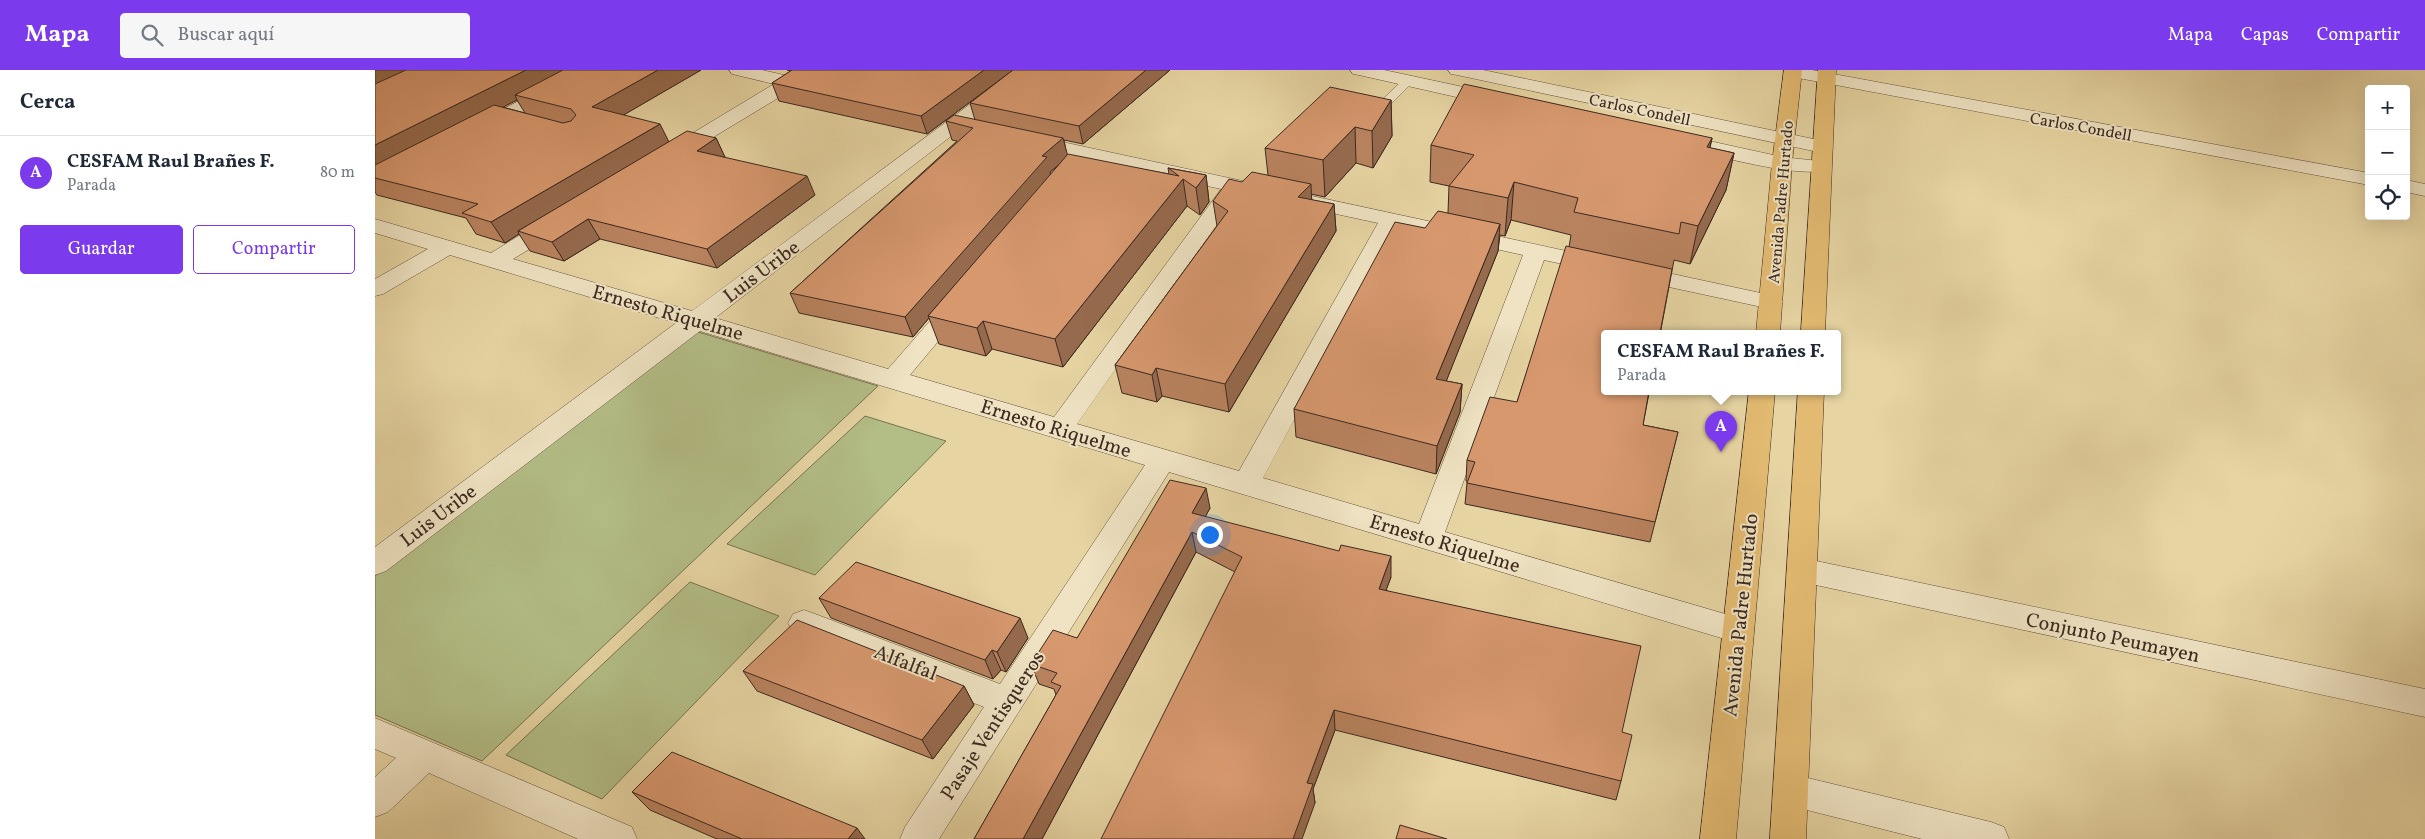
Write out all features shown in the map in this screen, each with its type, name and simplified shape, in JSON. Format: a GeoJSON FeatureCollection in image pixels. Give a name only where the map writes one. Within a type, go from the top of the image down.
{"type":"FeatureCollection","features":[{"type":"Feature","properties":{"kind":"main road","name":"Avenida Padre Hurtado"},"geometry":{"type":"LineString","coordinates":[[1768,330],[1782,163],[1793,71]]}},
{"type":"Feature","properties":{"kind":"main road","name":"Avenida Padre Hurtado"},"geometry":{"type":"LineString","coordinates":[[1813,330],[1827,75]]}},
{"type":"Feature","properties":{"kind":"main road","name":"Avenida Padre Hurtado"},"geometry":{"type":"LineString","coordinates":[[1718,839],[1762,395]]}},
{"type":"Feature","properties":{"kind":"main road"},"geometry":{"type":"LineString","coordinates":[[1788,839],[1811,395]]}},
{"type":"Feature","properties":{"kind":"street"},"geometry":{"type":"LineString","coordinates":[[461,139],[593,70]]}},
{"type":"Feature","properties":{"kind":"street"},"geometry":{"type":"LineString","coordinates":[[738,70],[791,82]]}},
{"type":"Feature","properties":{"kind":"street"},"geometry":{"type":"LineString","coordinates":[[655,164],[810,70]]}},
{"type":"Feature","properties":{"kind":"street","name":"Luis Uribe"},"geometry":{"type":"LineString","coordinates":[[375,563],[1028,70]]}},
{"type":"Feature","properties":{"kind":"street"},"geometry":{"type":"LineString","coordinates":[[1359,70],[1513,104]]}},
{"type":"Feature","properties":{"kind":"street","name":"Carlos Condell"},"geometry":{"type":"LineString","coordinates":[[1457,70],[1786,140],[1822,157]]}},
{"type":"Feature","properties":{"kind":"street","name":"Carlos Condell"},"geometry":{"type":"LineString","coordinates":[[1793,71],[1827,75],[2365,178]]}},
{"type":"Feature","properties":{"kind":"street"},"geometry":{"type":"LineString","coordinates":[[503,116],[530,124]]}},
{"type":"Feature","properties":{"kind":"street"},"geometry":{"type":"LineString","coordinates":[[956,125],[983,131]]}},
{"type":"Feature","properties":{"kind":"street","name":"Carlos Condell"},"geometry":{"type":"LineString","coordinates":[[1655,135],[1782,163],[1822,157]]}},
{"type":"Feature","properties":{"kind":"street"},"geometry":{"type":"LineString","coordinates":[[1011,137],[1078,160],[1234,185],[1771,302]]}},
{"type":"Feature","properties":{"kind":"street"},"geometry":{"type":"LineString","coordinates":[[1060,429],[1234,185]]}},
{"type":"Feature","properties":{"kind":"street"},"geometry":{"type":"LineString","coordinates":[[2410,187],[2425,190]]}},
{"type":"Feature","properties":{"kind":"street"},"geometry":{"type":"LineString","coordinates":[[494,261],[571,215]]}},
{"type":"Feature","properties":{"kind":"street"},"geometry":{"type":"LineString","coordinates":[[1246,484],[1391,219]]}},
{"type":"Feature","properties":{"kind":"street","name":"Ernesto Riquelme"},"geometry":{"type":"LineString","coordinates":[[375,226],[1738,630]]}},
{"type":"Feature","properties":{"kind":"street"},"geometry":{"type":"LineString","coordinates":[[375,289],[448,247]]}},
{"type":"Feature","properties":{"kind":"street"},"geometry":{"type":"LineString","coordinates":[[1428,538],[1536,251]]}},
{"type":"Feature","properties":{"kind":"street"},"geometry":{"type":"LineString","coordinates":[[893,379],[970,288]]}},
{"type":"Feature","properties":{"kind":"street","name":"Pasaje Ventisqueros"},"geometry":{"type":"LineString","coordinates":[[918,839],[1163,459]]}},
{"type":"Feature","properties":{"kind":"street","name":"Conjunto Peumayen"},"geometry":{"type":"LineString","coordinates":[[1802,570],[2425,703]]}},
{"type":"Feature","properties":{"kind":"street","name":"Alfalfal"},"geometry":{"type":"LineString","coordinates":[[804,623],[1007,701]]}},
{"type":"Feature","properties":{"kind":"street"},"geometry":{"type":"LineString","coordinates":[[375,733],[619,839]]}},
{"type":"Feature","properties":{"kind":"street"},"geometry":{"type":"LineString","coordinates":[[375,800],[425,754]]}},
{"type":"Feature","properties":{"kind":"street"},"geometry":{"type":"LineString","coordinates":[[1791,790],[1991,839]]}},
{"type":"Feature","properties":{"kind":"lane"},"geometry":{"type":"LineString","coordinates":[[1365,114],[1373,116],[1408,81]]}},
{"type":"Feature","properties":{"kind":"green space"},"geometry":{"type":"Polygon","coordinates":[[[695,331],[878,386],[482,761],[375,715],[375,576],[695,331]]]}},
{"type":"Feature","properties":{"kind":"green space"},"geometry":{"type":"Polygon","coordinates":[[[865,416],[946,441],[815,575],[727,544],[865,416]]]}},
{"type":"Feature","properties":{"kind":"green space"},"geometry":{"type":"Polygon","coordinates":[[[690,582],[779,616],[602,799],[506,755],[690,582]]]}},
{"type":"Feature","properties":{"kind":"building"},"geometry":{"type":"Polygon","coordinates":[[[406,70],[526,70],[375,145],[375,84],[406,70]]]}},
{"type":"Feature","properties":{"kind":"building"},"geometry":{"type":"Polygon","coordinates":[[[563,70],[658,70],[592,107],[660,124],[491,222],[462,213],[478,204],[375,178],[375,165],[494,105],[563,123],[571,121],[576,115],[571,109],[515,95],[563,70]]]}},
{"type":"Feature","properties":{"kind":"building"},"geometry":{"type":"Polygon","coordinates":[[[792,70],[984,70],[921,116],[772,83],[792,70]]]}},
{"type":"Feature","properties":{"kind":"building"},"geometry":{"type":"Polygon","coordinates":[[[1013,70],[1146,70],[1079,126],[970,103],[1013,70]]]}},
{"type":"Feature","properties":{"kind":"building"},"geometry":{"type":"Polygon","coordinates":[[[1464,84],[1712,138],[1707,147],[1734,153],[1698,226],[1681,222],[1679,234],[1574,212],[1578,198],[1514,182],[1508,198],[1449,186],[1474,155],[1431,145],[1464,84]]]}},
{"type":"Feature","properties":{"kind":"building"},"geometry":{"type":"Polygon","coordinates":[[[1330,87],[1391,100],[1372,131],[1355,127],[1323,160],[1265,148],[1330,87]]]}},
{"type":"Feature","properties":{"kind":"building"},"geometry":{"type":"Polygon","coordinates":[[[954,115],[1063,138],[1042,156],[1047,157],[905,317],[790,293],[973,128],[946,121],[954,115]]]}},
{"type":"Feature","properties":{"kind":"building"},"geometry":{"type":"Polygon","coordinates":[[[687,131],[716,138],[697,151],[807,176],[707,249],[588,219],[552,242],[518,231],[687,131]]]}},
{"type":"Feature","properties":{"kind":"building"},"geometry":{"type":"Polygon","coordinates":[[[1068,154],[1179,176],[1168,168],[1206,175],[1196,188],[1183,179],[1055,339],[983,321],[977,328],[928,316],[1068,154]]]}},
{"type":"Feature","properties":{"kind":"building"},"geometry":{"type":"Polygon","coordinates":[[[1252,172],[1311,184],[1298,197],[1334,204],[1225,384],[1156,368],[1152,375],[1115,365],[1228,211],[1213,201],[1229,179],[1242,182],[1252,172]]]}},
{"type":"Feature","properties":{"kind":"building"},"geometry":{"type":"Polygon","coordinates":[[[1438,211],[1500,224],[1436,379],[1462,384],[1437,446],[1294,409],[1395,222],[1425,228],[1438,211]]]}},
{"type":"Feature","properties":{"kind":"building"},"geometry":{"type":"Polygon","coordinates":[[[1566,246],[1672,269],[1661,330],[1601,330],[1601,395],[1648,395],[1643,425],[1678,432],[1655,522],[1467,483],[1475,462],[1467,460],[1490,397],[1517,402],[1566,246]]]}},
{"type":"Feature","properties":{"kind":"building"},"geometry":{"type":"Polygon","coordinates":[[[1170,480],[1206,488],[1192,513],[1339,551],[1341,545],[1391,556],[1379,589],[1641,646],[1622,732],[1632,735],[1621,781],[1334,710],[1307,783],[1313,784],[1293,839],[1101,839],[1242,557],[1192,532],[1023,839],[974,839],[1061,686],[1051,682],[1057,673],[1031,664],[1053,630],[1077,638],[1170,480]]]}},
{"type":"Feature","properties":{"kind":"building"},"geometry":{"type":"Polygon","coordinates":[[[856,562],[1020,618],[997,652],[992,650],[985,660],[819,598],[856,562]]]}},
{"type":"Feature","properties":{"kind":"building"},"geometry":{"type":"Polygon","coordinates":[[[797,620],[964,686],[922,740],[743,671],[797,620]]]}},
{"type":"Feature","properties":{"kind":"building"},"geometry":{"type":"Polygon","coordinates":[[[672,752],[857,828],[848,839],[742,839],[632,792],[672,752]]]}},
{"type":"Feature","properties":{"kind":"building"},"geometry":{"type":"Polygon","coordinates":[[[1400,825],[1447,839],[1396,839],[1400,825]]]}},
{"type":"Feature","properties":{"kind":"place","name":"CESFAM Raul Brañes F."},"geometry":{"type":"Point","coordinates":[1721,452]}}]}
